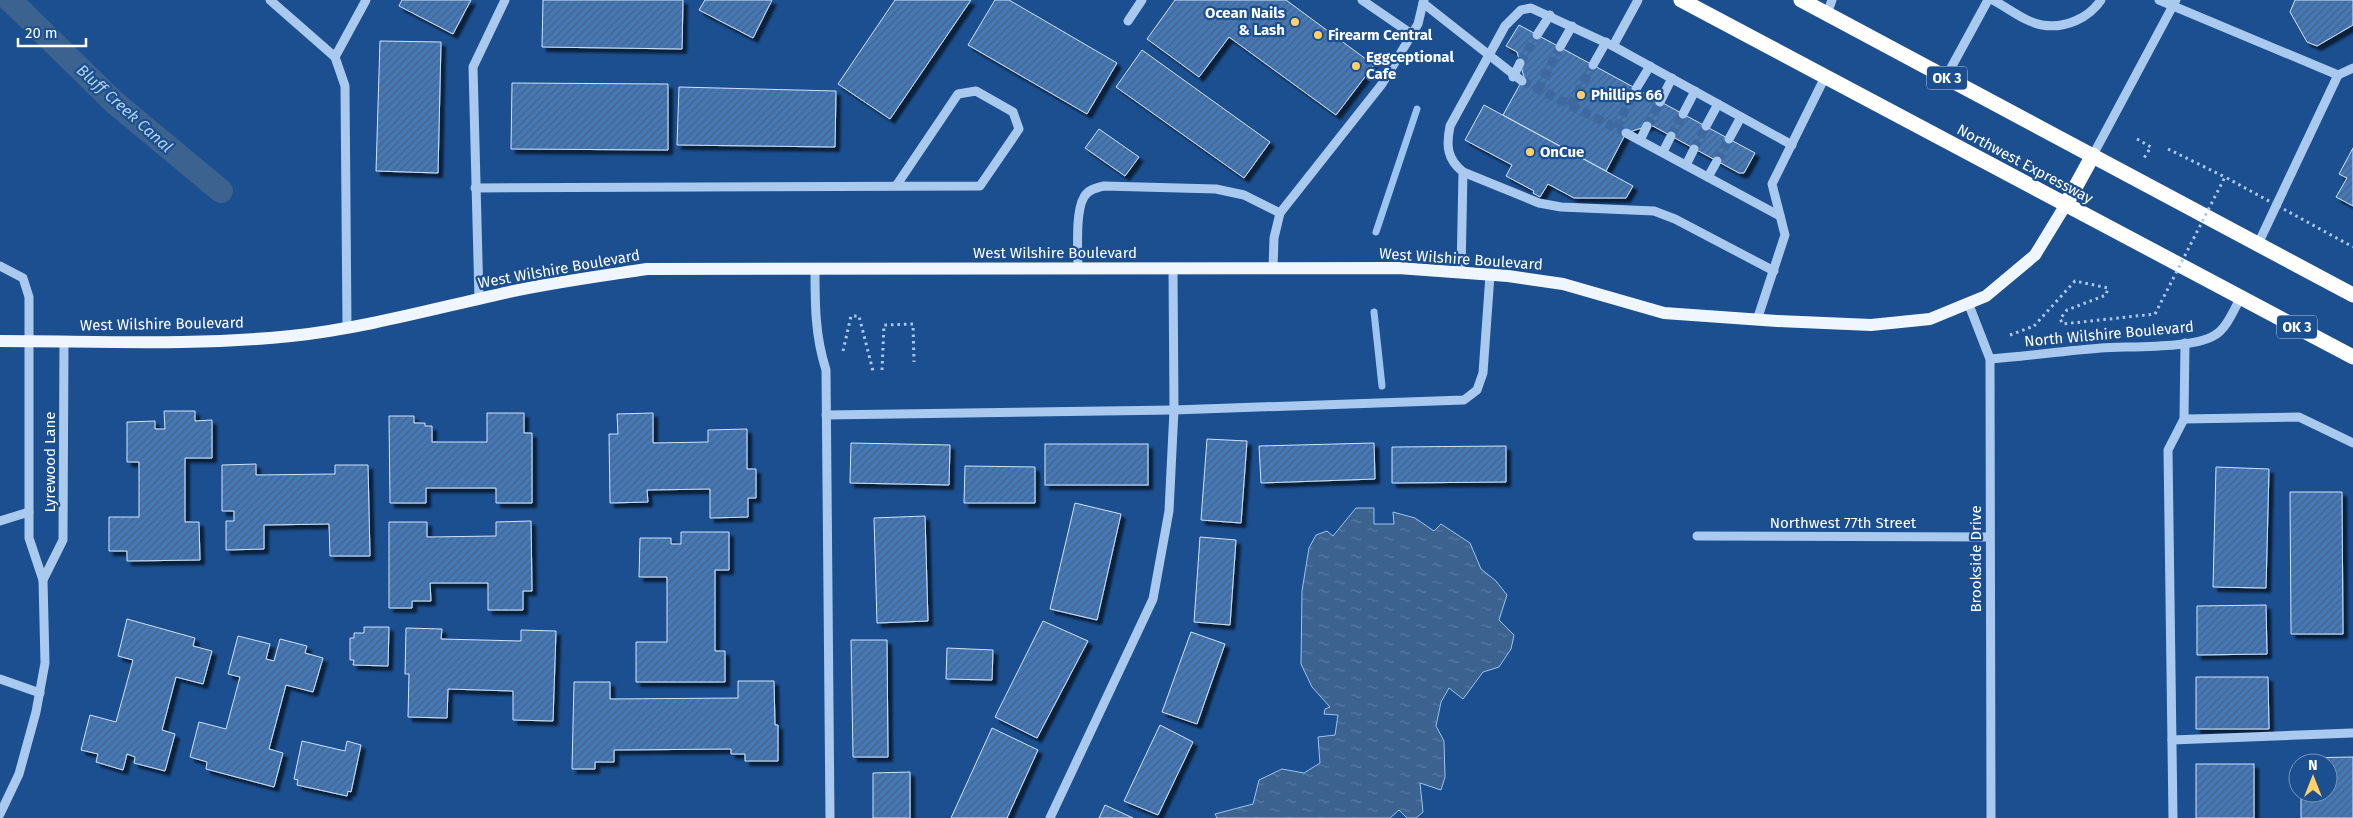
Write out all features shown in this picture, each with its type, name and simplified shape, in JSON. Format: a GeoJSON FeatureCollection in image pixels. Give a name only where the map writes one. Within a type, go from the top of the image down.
{"type":"FeatureCollection","features":[{"type":"Feature","properties":{"kind":"highway","name":"Northwest Expressway"},"geometry":{"type":"LineString","coordinates":[[1681,0],[2353,358]]}},
{"type":"Feature","properties":{"kind":"highway","name":"OK 3"},"geometry":{"type":"LineString","coordinates":[[1801,0],[1830,7],[1946,77],[2353,295]]}},
{"type":"Feature","properties":{"kind":"highway"},"geometry":{"type":"LineString","coordinates":[[2065,206],[2093,155]]}},
{"type":"Feature","properties":{"kind":"main road","name":"West Wilshire Boulevard"},"geometry":{"type":"LineString","coordinates":[[0,341],[210,342],[292,336],[377,324],[479,299],[569,280],[647,269],[1398,268],[1490,275],[1563,284],[1664,313],[1758,320],[1871,325],[1930,319],[1969,304],[1999,286],[2035,255],[2065,206]]}},
{"type":"Feature","properties":{"kind":"street"},"geometry":{"type":"LineString","coordinates":[[270,0],[335,57],[345,86],[347,328]]}},
{"type":"Feature","properties":{"kind":"street"},"geometry":{"type":"LineString","coordinates":[[335,57],[366,0]]}},
{"type":"Feature","properties":{"kind":"street"},"geometry":{"type":"LineString","coordinates":[[479,299],[473,66],[505,0]]}},
{"type":"Feature","properties":{"kind":"street"},"geometry":{"type":"LineString","coordinates":[[1128,21],[1142,0]]}},
{"type":"Feature","properties":{"kind":"street"},"geometry":{"type":"LineString","coordinates":[[1362,0],[1413,35]]}},
{"type":"Feature","properties":{"kind":"street"},"geometry":{"type":"LineString","coordinates":[[1593,66],[1610,44],[1638,0]]}},
{"type":"Feature","properties":{"kind":"street"},"geometry":{"type":"LineString","coordinates":[[1946,77],[1988,0]]}},
{"type":"Feature","properties":{"kind":"street"},"geometry":{"type":"LineString","coordinates":[[1993,0],[2042,25],[2072,22],[2088,15],[2101,0]]}},
{"type":"Feature","properties":{"kind":"street"},"geometry":{"type":"LineString","coordinates":[[2159,0],[2174,3],[2338,75]]}},
{"type":"Feature","properties":{"kind":"street"},"geometry":{"type":"LineString","coordinates":[[1273,269],[1274,238],[1280,213],[1382,84],[1413,35],[1424,2],[1518,79],[1520,63]]}},
{"type":"Feature","properties":{"kind":"street"},"geometry":{"type":"LineString","coordinates":[[2093,155],[2174,3]]}},
{"type":"Feature","properties":{"kind":"street"},"geometry":{"type":"LineString","coordinates":[[1774,271],[1675,219],[1654,211],[1561,207],[1539,203],[1463,172],[1454,164],[1449,154],[1447,142],[1450,126],[1505,26],[1521,10],[1531,8],[1550,15],[1610,44],[1792,145]]}},
{"type":"Feature","properties":{"kind":"street"},"geometry":{"type":"LineString","coordinates":[[1538,35],[1550,15]]}},
{"type":"Feature","properties":{"kind":"street"},"geometry":{"type":"LineString","coordinates":[[1560,47],[1572,26]]}},
{"type":"Feature","properties":{"kind":"street"},"geometry":{"type":"LineString","coordinates":[[1636,89],[1650,66]]}},
{"type":"Feature","properties":{"kind":"street"},"geometry":{"type":"LineString","coordinates":[[2258,244],[2338,75],[2353,68]]}},
{"type":"Feature","properties":{"kind":"street"},"geometry":{"type":"LineString","coordinates":[[1758,320],[1785,235],[1772,184],[1825,77]]}},
{"type":"Feature","properties":{"kind":"street"},"geometry":{"type":"LineString","coordinates":[[1660,102],[1672,78]]}},
{"type":"Feature","properties":{"kind":"street"},"geometry":{"type":"LineString","coordinates":[[475,188],[980,186],[1019,129],[1013,112],[976,91],[958,94],[896,186]]}},
{"type":"Feature","properties":{"kind":"street"},"geometry":{"type":"LineString","coordinates":[[1683,114],[1695,92]]}},
{"type":"Feature","properties":{"kind":"street"},"geometry":{"type":"LineString","coordinates":[[1706,126],[1718,104]]}},
{"type":"Feature","properties":{"kind":"street"},"geometry":{"type":"LineString","coordinates":[[1729,139],[1741,117]]}},
{"type":"Feature","properties":{"kind":"street"},"geometry":{"type":"LineString","coordinates":[[1640,140],[1648,126]]}},
{"type":"Feature","properties":{"kind":"street"},"geometry":{"type":"LineString","coordinates":[[1626,133],[1780,216]]}},
{"type":"Feature","properties":{"kind":"street"},"geometry":{"type":"LineString","coordinates":[[1663,152],[1671,136]]}},
{"type":"Feature","properties":{"kind":"street"},"geometry":{"type":"LineString","coordinates":[[1686,165],[1694,149]]}},
{"type":"Feature","properties":{"kind":"street"},"geometry":{"type":"LineString","coordinates":[[1708,177],[1717,161]]}},
{"type":"Feature","properties":{"kind":"street"},"geometry":{"type":"LineString","coordinates":[[1461,273],[1463,172]]}},
{"type":"Feature","properties":{"kind":"street"},"geometry":{"type":"LineString","coordinates":[[1078,269],[1080,211],[1083,198],[1090,190],[1104,186],[1216,188],[1244,195],[1280,213]]}},
{"type":"Feature","properties":{"kind":"street","name":"Lyrewood Lane"},"geometry":{"type":"LineString","coordinates":[[0,266],[23,278],[29,298],[29,538],[43,580],[45,663],[40,693],[19,774],[0,814]]}},
{"type":"Feature","properties":{"kind":"street"},"geometry":{"type":"LineString","coordinates":[[815,269],[815,316],[819,350],[826,370],[830,818]]}},
{"type":"Feature","properties":{"kind":"street"},"geometry":{"type":"LineString","coordinates":[[1050,818],[1153,599],[1169,511],[1174,410],[1173,269]]}},
{"type":"Feature","properties":{"kind":"street"},"geometry":{"type":"LineString","coordinates":[[826,415],[1174,410],[1464,400],[1477,390],[1483,373],[1490,275]]}},
{"type":"Feature","properties":{"kind":"street","name":"North Wilshire Boulevard"},"geometry":{"type":"LineString","coordinates":[[1990,359],[2102,348],[2185,343],[2215,335],[2222,328],[2241,298]]}},
{"type":"Feature","properties":{"kind":"street","name":"Brookside Drive"},"geometry":{"type":"LineString","coordinates":[[1969,304],[1990,359],[1991,818]]}},
{"type":"Feature","properties":{"kind":"street","name":"Lyrewood Lane"},"geometry":{"type":"LineString","coordinates":[[43,580],[63,540],[64,341]]}},
{"type":"Feature","properties":{"kind":"street"},"geometry":{"type":"LineString","coordinates":[[2173,818],[2168,450],[2184,419],[2185,343]]}},
{"type":"Feature","properties":{"kind":"street"},"geometry":{"type":"LineString","coordinates":[[2184,419],[2299,417],[2353,443]]}},
{"type":"Feature","properties":{"kind":"street"},"geometry":{"type":"LineString","coordinates":[[0,521],[29,512]]}},
{"type":"Feature","properties":{"kind":"street","name":"Northwest 77th Street"},"geometry":{"type":"LineString","coordinates":[[1697,536],[1990,537]]}},
{"type":"Feature","properties":{"kind":"street"},"geometry":{"type":"LineString","coordinates":[[0,680],[40,693]]}},
{"type":"Feature","properties":{"kind":"street"},"geometry":{"type":"LineString","coordinates":[[2172,740],[2352,733]]}},
{"type":"Feature","properties":{"kind":"path"},"geometry":{"type":"LineString","coordinates":[[2137,139],[2151,146],[2144,158]]}},
{"type":"Feature","properties":{"kind":"path"},"geometry":{"type":"LineString","coordinates":[[2168,149],[2353,246]]}},
{"type":"Feature","properties":{"kind":"path"},"geometry":{"type":"LineString","coordinates":[[2010,335],[2034,326],[2075,281],[2108,288],[2106,295],[2067,310],[2060,319],[2062,324],[2155,314],[2224,177]]}},
{"type":"Feature","properties":{"kind":"path"},"geometry":{"type":"LineString","coordinates":[[843,351],[851,316],[859,316],[873,372]]}},
{"type":"Feature","properties":{"kind":"path"},"geometry":{"type":"LineString","coordinates":[[882,370],[884,325],[913,324],[914,362]]}},
{"type":"Feature","properties":{"kind":"water"},"geometry":{"type":"Polygon","coordinates":[[[1356,508],[1374,508],[1374,524],[1394,524],[1393,512],[1415,518],[1434,531],[1441,524],[1470,543],[1481,569],[1496,581],[1507,595],[1499,620],[1514,635],[1511,649],[1499,667],[1483,672],[1463,699],[1449,688],[1441,702],[1436,726],[1444,741],[1445,777],[1441,790],[1420,783],[1423,812],[1416,818],[1407,818],[1399,810],[1390,818],[1217,818],[1215,814],[1253,804],[1259,780],[1282,769],[1304,773],[1320,763],[1318,737],[1335,735],[1338,715],[1324,714],[1325,709],[1330,707],[1312,687],[1301,664],[1302,591],[1309,548],[1316,535],[1327,531],[1333,536],[1356,508]]]}},
{"type":"Feature","properties":{"kind":"building"},"geometry":{"type":"Polygon","coordinates":[[[402,0],[471,0],[453,34],[399,6],[402,0]]]}},
{"type":"Feature","properties":{"kind":"building"},"geometry":{"type":"Polygon","coordinates":[[[543,0],[683,0],[682,49],[542,47],[543,0]]]}},
{"type":"Feature","properties":{"kind":"building"},"geometry":{"type":"Polygon","coordinates":[[[705,0],[772,0],[753,38],[699,10],[705,0]]]}},
{"type":"Feature","properties":{"kind":"building"},"geometry":{"type":"Polygon","coordinates":[[[895,0],[971,0],[890,119],[838,84],[895,0]]]}},
{"type":"Feature","properties":{"kind":"building"},"geometry":{"type":"Polygon","coordinates":[[[995,0],[1009,0],[1117,63],[1087,114],[968,45],[995,0]]]}},
{"type":"Feature","properties":{"kind":"building"},"geometry":{"type":"Polygon","coordinates":[[[1175,0],[1286,0],[1374,65],[1336,115],[1229,37],[1199,77],[1147,39],[1175,0]]]}},
{"type":"Feature","properties":{"kind":"building"},"geometry":{"type":"Polygon","coordinates":[[[2295,0],[2353,0],[2353,25],[2317,46],[2307,42],[2290,12],[2295,0]]]}},
{"type":"Feature","properties":{"kind":"building","name":"Phillips 66"},"geometry":{"type":"Polygon","coordinates":[[[1519,25],[1755,153],[1744,173],[1739,173],[1651,125],[1626,133],[1606,171],[1503,115],[1524,77],[1517,52],[1506,46],[1519,25]]]}},
{"type":"Feature","properties":{"kind":"building"},"geometry":{"type":"Polygon","coordinates":[[[380,41],[441,42],[438,173],[376,171],[380,41]]]}},
{"type":"Feature","properties":{"kind":"building"},"geometry":{"type":"Polygon","coordinates":[[[1142,50],[1270,142],[1244,178],[1116,87],[1142,50]]]}},
{"type":"Feature","properties":{"kind":"building"},"geometry":{"type":"Polygon","coordinates":[[[512,83],[668,84],[668,150],[511,149],[512,83]]]}},
{"type":"Feature","properties":{"kind":"building"},"geometry":{"type":"Polygon","coordinates":[[[679,87],[836,91],[835,147],[677,145],[679,87]]]}},
{"type":"Feature","properties":{"kind":"building","name":"OnCue"},"geometry":{"type":"Polygon","coordinates":[[[1484,105],[1633,186],[1626,198],[1574,198],[1548,184],[1540,197],[1533,193],[1534,191],[1506,176],[1512,165],[1465,140],[1484,105]]]}},
{"type":"Feature","properties":{"kind":"building"},"geometry":{"type":"Polygon","coordinates":[[[1099,129],[1139,157],[1125,176],[1085,148],[1099,129]]]}},
{"type":"Feature","properties":{"kind":"building"},"geometry":{"type":"Polygon","coordinates":[[[2353,148],[2353,206],[2336,197],[2347,178],[2339,174],[2353,148]]]}},
{"type":"Feature","properties":{"kind":"building"},"geometry":{"type":"Polygon","coordinates":[[[164,411],[195,411],[195,421],[212,420],[212,458],[185,458],[185,522],[199,522],[200,560],[127,561],[127,551],[109,551],[109,517],[139,517],[139,462],[127,462],[127,422],[155,421],[155,429],[165,429],[164,411]]]}},
{"type":"Feature","properties":{"kind":"building"},"geometry":{"type":"Polygon","coordinates":[[[487,413],[524,413],[524,433],[532,433],[532,503],[496,503],[496,488],[426,488],[426,503],[390,503],[389,416],[414,416],[414,423],[425,423],[425,426],[432,426],[432,442],[487,442],[487,413]]]}},
{"type":"Feature","properties":{"kind":"building"},"geometry":{"type":"Polygon","coordinates":[[[653,413],[653,443],[708,442],[708,430],[747,429],[747,469],[756,469],[756,498],[748,498],[748,517],[710,518],[710,489],[647,490],[648,502],[610,503],[609,434],[618,434],[617,414],[653,413]]]}},
{"type":"Feature","properties":{"kind":"building"},"geometry":{"type":"Polygon","coordinates":[[[1207,439],[1247,441],[1241,523],[1201,520],[1207,439]]]}},
{"type":"Feature","properties":{"kind":"building"},"geometry":{"type":"Polygon","coordinates":[[[851,443],[950,445],[949,485],[850,483],[851,443]]]}},
{"type":"Feature","properties":{"kind":"building"},"geometry":{"type":"Polygon","coordinates":[[[1374,443],[1375,479],[1261,483],[1259,446],[1374,443]]]}},
{"type":"Feature","properties":{"kind":"building"},"geometry":{"type":"Polygon","coordinates":[[[1045,444],[1148,444],[1148,485],[1045,485],[1045,444]]]}},
{"type":"Feature","properties":{"kind":"building"},"geometry":{"type":"Polygon","coordinates":[[[1506,446],[1506,482],[1392,483],[1392,447],[1506,446]]]}},
{"type":"Feature","properties":{"kind":"building"},"geometry":{"type":"Polygon","coordinates":[[[256,464],[256,475],[335,474],[335,465],[368,465],[370,556],[330,556],[329,524],[264,525],[264,549],[226,550],[226,521],[234,521],[234,511],[222,511],[222,465],[256,464]]]}},
{"type":"Feature","properties":{"kind":"building"},"geometry":{"type":"Polygon","coordinates":[[[965,466],[1035,467],[1035,503],[964,503],[965,466]]]}},
{"type":"Feature","properties":{"kind":"building"},"geometry":{"type":"Polygon","coordinates":[[[2216,467],[2269,469],[2266,588],[2213,587],[2216,467]]]}},
{"type":"Feature","properties":{"kind":"building"},"geometry":{"type":"Polygon","coordinates":[[[2290,492],[2342,492],[2343,634],[2291,634],[2290,492]]]}},
{"type":"Feature","properties":{"kind":"building"},"geometry":{"type":"Polygon","coordinates":[[[1075,503],[1121,514],[1097,620],[1050,609],[1075,503]]]}},
{"type":"Feature","properties":{"kind":"building"},"geometry":{"type":"Polygon","coordinates":[[[925,516],[928,621],[877,623],[874,518],[925,516]]]}},
{"type":"Feature","properties":{"kind":"building"},"geometry":{"type":"Polygon","coordinates":[[[531,521],[532,591],[523,591],[523,610],[488,610],[488,583],[430,583],[431,601],[412,601],[412,608],[389,608],[389,522],[427,522],[427,537],[496,536],[496,522],[531,521]]]}},
{"type":"Feature","properties":{"kind":"building"},"geometry":{"type":"Polygon","coordinates":[[[681,532],[729,532],[729,570],[715,570],[715,651],[725,651],[725,682],[636,682],[636,642],[667,642],[667,577],[639,577],[640,538],[671,538],[671,544],[681,544],[681,532]]]}},
{"type":"Feature","properties":{"kind":"building"},"geometry":{"type":"Polygon","coordinates":[[[1200,537],[1236,540],[1230,625],[1194,622],[1200,537]]]}},
{"type":"Feature","properties":{"kind":"building"},"geometry":{"type":"Polygon","coordinates":[[[2266,605],[2267,654],[2197,655],[2197,606],[2266,605]]]}},
{"type":"Feature","properties":{"kind":"building"},"geometry":{"type":"Polygon","coordinates":[[[127,619],[195,638],[193,646],[212,651],[203,684],[176,677],[162,730],[175,734],[165,771],[134,763],[135,757],[127,754],[123,770],[96,762],[98,754],[81,750],[90,715],[116,722],[133,660],[118,656],[127,619]]]}},
{"type":"Feature","properties":{"kind":"building"},"geometry":{"type":"Polygon","coordinates":[[[1043,621],[1088,641],[1037,738],[995,717],[1043,621]]]}},
{"type":"Feature","properties":{"kind":"building"},"geometry":{"type":"Polygon","coordinates":[[[364,627],[389,627],[388,666],[353,665],[354,660],[350,660],[350,638],[354,638],[354,633],[364,633],[364,627]]]}},
{"type":"Feature","properties":{"kind":"building"},"geometry":{"type":"Polygon","coordinates":[[[406,628],[442,629],[441,639],[521,641],[521,630],[556,631],[553,721],[513,720],[513,691],[448,689],[447,718],[408,717],[409,674],[405,674],[406,628]]]}},
{"type":"Feature","properties":{"kind":"building"},"geometry":{"type":"Polygon","coordinates":[[[1191,632],[1225,644],[1197,724],[1162,712],[1191,632]]]}},
{"type":"Feature","properties":{"kind":"building"},"geometry":{"type":"Polygon","coordinates":[[[238,636],[270,644],[266,659],[274,661],[280,639],[307,646],[305,653],[323,658],[313,692],[286,685],[269,749],[283,753],[274,787],[206,769],[207,762],[190,757],[199,722],[226,729],[240,677],[228,674],[238,636]]]}},
{"type":"Feature","properties":{"kind":"building"},"geometry":{"type":"Polygon","coordinates":[[[851,640],[887,640],[888,757],[853,757],[851,640]]]}},
{"type":"Feature","properties":{"kind":"building"},"geometry":{"type":"Polygon","coordinates":[[[947,648],[993,650],[992,680],[946,679],[947,648]]]}},
{"type":"Feature","properties":{"kind":"building"},"geometry":{"type":"Polygon","coordinates":[[[2196,677],[2268,677],[2269,729],[2196,729],[2196,677]]]}},
{"type":"Feature","properties":{"kind":"building"},"geometry":{"type":"Polygon","coordinates":[[[738,681],[774,681],[775,725],[778,725],[778,761],[745,761],[745,754],[731,754],[731,749],[614,750],[614,762],[595,762],[595,769],[572,769],[574,682],[610,682],[610,699],[738,698],[738,681]]]}},
{"type":"Feature","properties":{"kind":"building"},"geometry":{"type":"Polygon","coordinates":[[[1160,725],[1193,742],[1158,815],[1124,801],[1160,725]]]}},
{"type":"Feature","properties":{"kind":"building"},"geometry":{"type":"Polygon","coordinates":[[[992,728],[1038,750],[1007,818],[951,818],[992,728]]]}},
{"type":"Feature","properties":{"kind":"building"},"geometry":{"type":"Polygon","coordinates":[[[302,741],[345,751],[347,741],[361,745],[351,792],[348,791],[347,796],[297,785],[298,780],[294,779],[302,741]]]}},
{"type":"Feature","properties":{"kind":"building"},"geometry":{"type":"Polygon","coordinates":[[[2338,757],[2353,757],[2353,818],[2301,818],[2301,803],[2338,803],[2338,757]]]}},
{"type":"Feature","properties":{"kind":"building"},"geometry":{"type":"Polygon","coordinates":[[[2196,764],[2254,764],[2254,818],[2196,818],[2196,764]]]}},
{"type":"Feature","properties":{"kind":"building"},"geometry":{"type":"Polygon","coordinates":[[[910,772],[910,818],[873,818],[873,773],[910,772]]]}},
{"type":"Feature","properties":{"kind":"building"},"geometry":{"type":"Polygon","coordinates":[[[1105,805],[1133,818],[1099,818],[1105,805]]]}},
{"type":"Feature","properties":{"kind":"waterway","name":"Bluff Creek Canal"},"geometry":{"type":"LineString","coordinates":[[10,0],[114,102],[221,191]]}},
{"type":"Feature","properties":{"kind":"waterway"},"geometry":{"type":"LineString","coordinates":[[1376,232],[1417,109]]}},
{"type":"Feature","properties":{"kind":"waterway"},"geometry":{"type":"LineString","coordinates":[[1374,312],[1382,386]]}},
{"type":"Feature","properties":{"kind":"tunnel"},"geometry":{"type":"LineString","coordinates":[[1520,63],[1537,35]]}},
{"type":"Feature","properties":{"kind":"tunnel"},"geometry":{"type":"LineString","coordinates":[[1538,90],[1560,47]]}},
{"type":"Feature","properties":{"kind":"tunnel"},"geometry":{"type":"LineString","coordinates":[[1570,106],[1593,65]]}},
{"type":"Feature","properties":{"kind":"tunnel"},"geometry":{"type":"LineString","coordinates":[[1522,81],[1626,133]]}},
{"type":"Feature","properties":{"kind":"tunnel"},"geometry":{"type":"LineString","coordinates":[[1616,128],[1636,89]]}},
{"type":"Feature","properties":{"kind":"tunnel"},"geometry":{"type":"LineString","coordinates":[[1647,126],[1660,102]]}},
{"type":"Feature","properties":{"kind":"tunnel"},"geometry":{"type":"LineString","coordinates":[[1671,136],[1683,114]]}},
{"type":"Feature","properties":{"kind":"tunnel"},"geometry":{"type":"LineString","coordinates":[[1694,149],[1706,126]]}},
{"type":"Feature","properties":{"kind":"tunnel"},"geometry":{"type":"LineString","coordinates":[[1717,161],[1729,139]]}},
{"type":"Feature","properties":{"kind":"place","name":"Ocean Nails & Lash"},"geometry":{"type":"Point","coordinates":[1295,22]}},
{"type":"Feature","properties":{"kind":"place","name":"Firearm Central"},"geometry":{"type":"Point","coordinates":[1318,35]}},
{"type":"Feature","properties":{"kind":"place","name":"Eggceptional Cafe"},"geometry":{"type":"Point","coordinates":[1356,66]}},
{"type":"Feature","properties":{"kind":"place","name":"Phillips 66"},"geometry":{"type":"Point","coordinates":[1581,95]}},
{"type":"Feature","properties":{"kind":"place","name":"OnCue"},"geometry":{"type":"Point","coordinates":[1530,152]}}]}
